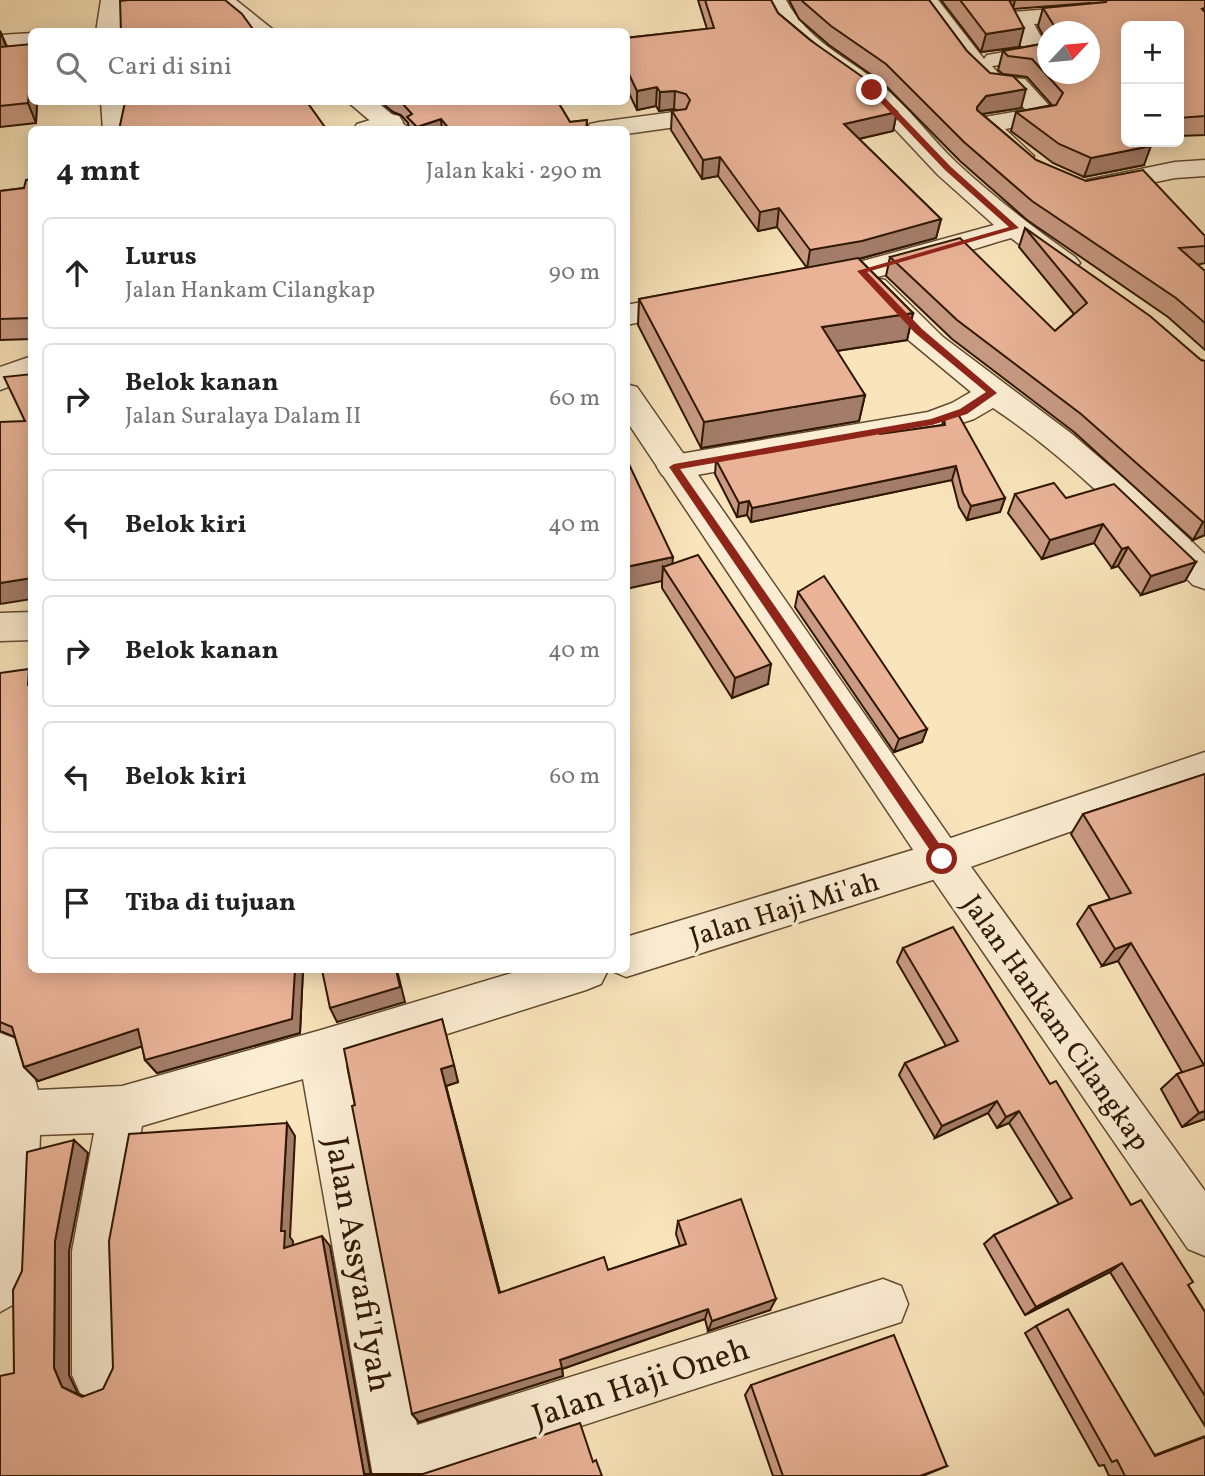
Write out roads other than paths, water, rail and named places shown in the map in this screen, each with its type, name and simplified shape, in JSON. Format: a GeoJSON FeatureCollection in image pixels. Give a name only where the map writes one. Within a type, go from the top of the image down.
{"type":"FeatureCollection","features":[{"type":"Feature","properties":{"kind":"street"},"geometry":{"type":"LineString","coordinates":[[104,28],[113,0]]}},
{"type":"Feature","properties":{"kind":"street"},"geometry":{"type":"LineString","coordinates":[[221,0],[259,28]]}},
{"type":"Feature","properties":{"kind":"street"},"geometry":{"type":"LineString","coordinates":[[774,0],[787,25],[818,52],[872,90],[948,169],[1015,228],[1090,281]]}},
{"type":"Feature","properties":{"kind":"street"},"geometry":{"type":"LineString","coordinates":[[926,0],[974,63],[996,85],[1016,83],[1042,112],[1041,115],[991,123],[987,127],[1042,171]]}},
{"type":"Feature","properties":{"kind":"street"},"geometry":{"type":"LineString","coordinates":[[974,63],[1038,54],[1019,19],[1022,17],[1091,13]]}},
{"type":"Feature","properties":{"kind":"street"},"geometry":{"type":"LineString","coordinates":[[0,42],[28,40]]}},
{"type":"Feature","properties":{"kind":"street"},"geometry":{"type":"LineString","coordinates":[[114,105],[116,126]]}},
{"type":"Feature","properties":{"kind":"street"},"geometry":{"type":"LineString","coordinates":[[364,105],[384,126]]}},
{"type":"Feature","properties":{"kind":"street"},"geometry":{"type":"LineString","coordinates":[[629,126],[674,120]]}},
{"type":"Feature","properties":{"kind":"street"},"geometry":{"type":"LineString","coordinates":[[1074,186],[1081,189],[1175,170],[1205,169]]}},
{"type":"Feature","properties":{"kind":"street"},"geometry":{"type":"LineString","coordinates":[[796,283],[861,271],[1015,228]]}},
{"type":"Feature","properties":{"kind":"street"},"geometry":{"type":"LineString","coordinates":[[861,271],[919,331],[993,393],[1037,422],[1101,476],[1205,576]]}},
{"type":"Feature","properties":{"kind":"street"},"geometry":{"type":"LineString","coordinates":[[630,315],[718,298]]}},
{"type":"Feature","properties":{"kind":"street"},"geometry":{"type":"LineString","coordinates":[[0,379],[28,368]]}},
{"type":"Feature","properties":{"kind":"street"},"geometry":{"type":"LineString","coordinates":[[674,467],[932,422],[963,411],[993,393]]}},
{"type":"Feature","properties":{"kind":"street","name":"Jalan Hankam Cilangkap"},"geometry":{"type":"LineString","coordinates":[[630,401],[942,859],[1205,1232]]}},
{"type":"Feature","properties":{"kind":"street"},"geometry":{"type":"LineString","coordinates":[[0,627],[28,626]]}},
{"type":"Feature","properties":{"kind":"street","name":"Jalan Haji Mi'ah"},"geometry":{"type":"LineString","coordinates":[[630,956],[942,859],[1205,768]]}},
{"type":"Feature","properties":{"kind":"street"},"geometry":{"type":"LineString","coordinates":[[20,1113],[122,1109],[321,1052],[576,973]]}},
{"type":"Feature","properties":{"kind":"street","name":"Jalan Assyafi'Iyah"},"geometry":{"type":"LineString","coordinates":[[321,1052],[398,1467]]}},
{"type":"Feature","properties":{"kind":"street"},"geometry":{"type":"LineString","coordinates":[[0,1055],[8,1057],[20,1113],[14,1158],[11,1272],[10,1280],[0,1287]]}},
{"type":"Feature","properties":{"kind":"street"},"geometry":{"type":"LineString","coordinates":[[98,1375],[96,1251],[122,1109]]}},
{"type":"Feature","properties":{"kind":"street","name":"Jalan Haji Oneh"},"geometry":{"type":"LineString","coordinates":[[398,1467],[883,1304]]}}]}
